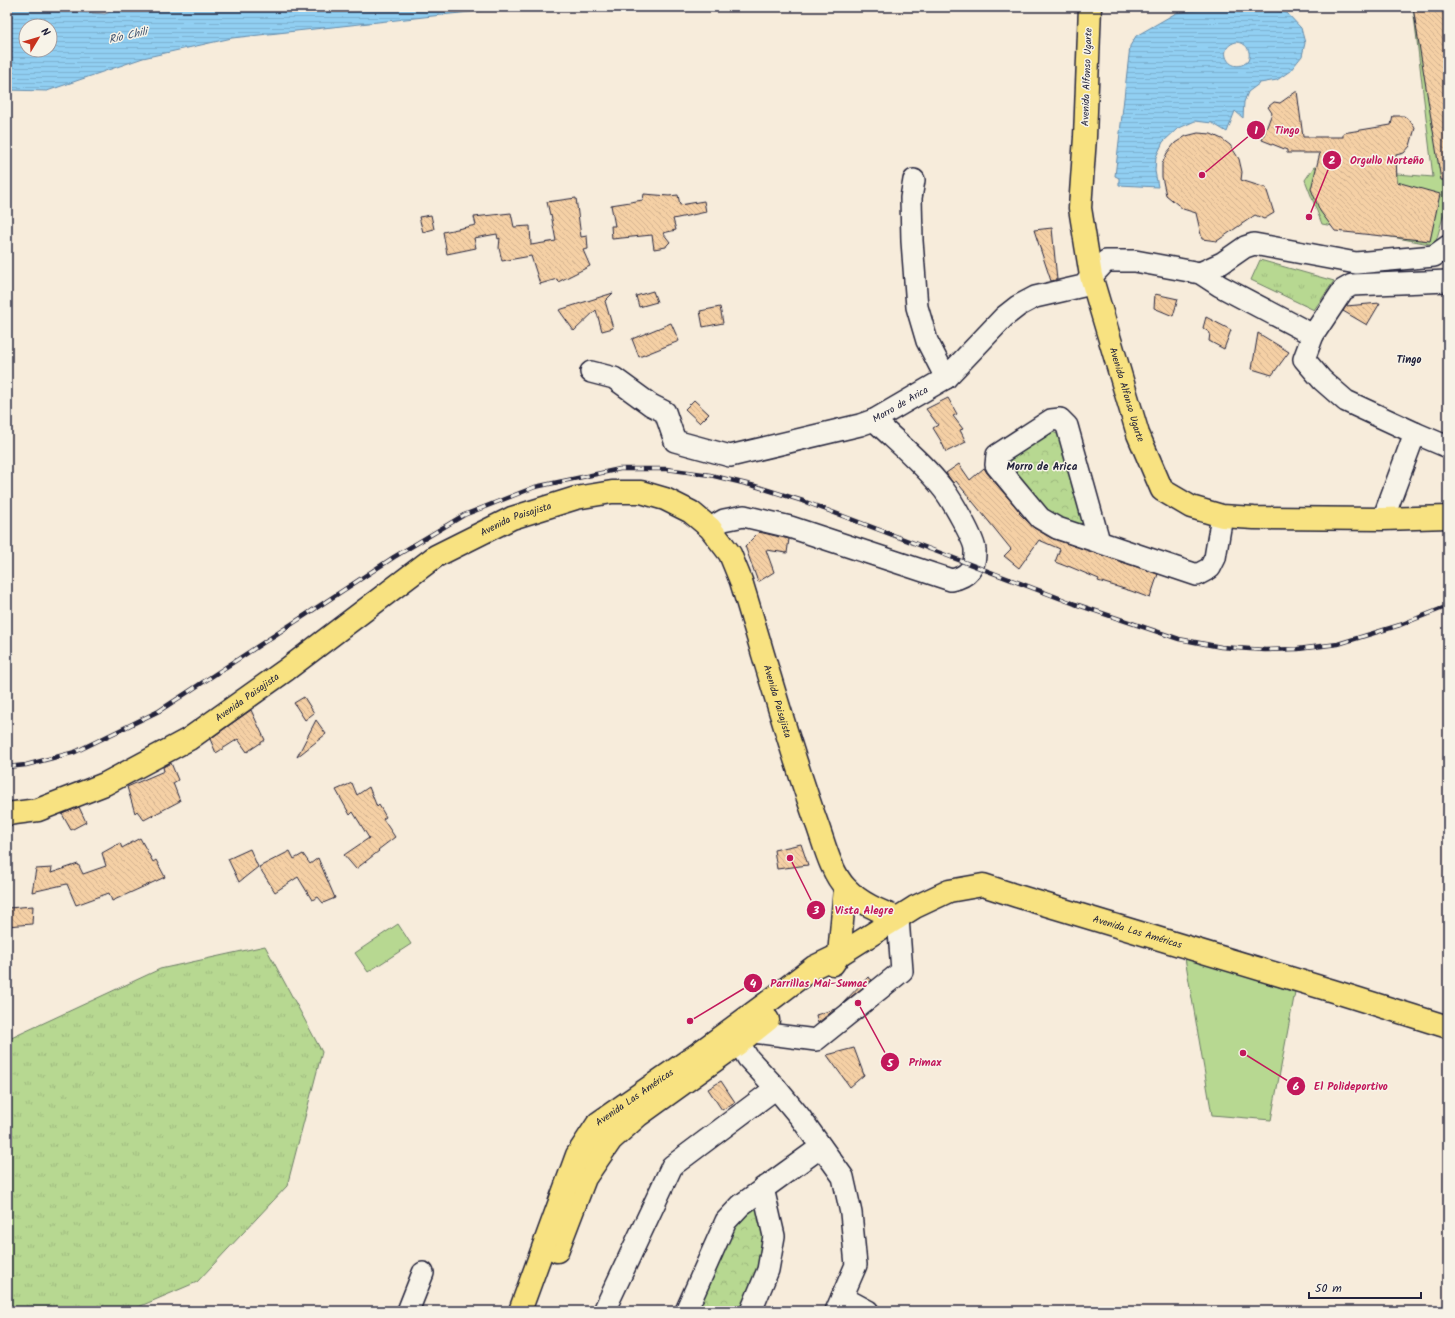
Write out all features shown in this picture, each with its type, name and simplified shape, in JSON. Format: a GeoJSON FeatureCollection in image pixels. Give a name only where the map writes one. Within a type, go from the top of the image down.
{"type":"FeatureCollection","features":[{"type":"Feature","properties":{"kind":"main road","name":"Avenida Alfonso Ugarte"},"geometry":{"type":"LineString","coordinates":[[1090,10],[1080,208],[1091,276],[1138,434],[1162,490],[1191,507],[1222,516],[1261,518],[1383,519],[1448,517]]}},
{"type":"Feature","properties":{"kind":"main road","name":"Avenida Paisajista"},"geometry":{"type":"LineString","coordinates":[[7,814],[38,810],[105,784],[189,739],[286,670],[436,556],[512,518],[576,498],[612,492],[641,492],[665,499],[691,512],[710,528],[730,554],[741,580],[802,782],[832,864],[845,888],[868,905],[898,918]]}},
{"type":"Feature","properties":{"kind":"main road","name":"Avenida Las Américas"},"geometry":{"type":"LineString","coordinates":[[520,1311],[577,1155],[598,1123],[696,1055],[814,967],[839,955],[916,907],[949,891],[983,884],[1024,898],[1326,988],[1448,1027]]}},
{"type":"Feature","properties":{"kind":"main road"},"geometry":{"type":"LineString","coordinates":[[839,955],[845,888]]}},
{"type":"Feature","properties":{"kind":"main road","name":"Avenida Las Américas"},"geometry":{"type":"LineString","coordinates":[[534,1311],[585,1178],[611,1140],[639,1115],[825,977],[839,955]]}},
{"type":"Feature","properties":{"kind":"street"},"geometry":{"type":"LineString","coordinates":[[914,180],[912,198],[912,241],[917,307],[927,341],[946,378]]}},
{"type":"Feature","properties":{"kind":"street"},"geometry":{"type":"LineString","coordinates":[[1200,273],[1222,263],[1245,247],[1254,244],[1356,263],[1434,256],[1445,248],[1448,273]]}},
{"type":"Feature","properties":{"kind":"street","name":"Morro de Arica"},"geometry":{"type":"LineString","coordinates":[[591,372],[614,378],[651,406],[665,412],[676,441],[730,456],[860,425],[874,420],[946,378],[1004,317],[1018,306],[1036,297],[1083,286],[1106,261],[1135,261],[1200,273]]}},
{"type":"Feature","properties":{"kind":"street"},"geometry":{"type":"LineString","coordinates":[[1352,285],[1356,263]]}},
{"type":"Feature","properties":{"kind":"street"},"geometry":{"type":"LineString","coordinates":[[1200,273],[1220,286],[1313,335]]}},
{"type":"Feature","properties":{"kind":"street"},"geometry":{"type":"LineString","coordinates":[[1448,281],[1352,285],[1343,290],[1313,335],[1304,359],[1322,380],[1346,401],[1448,447]]}},
{"type":"Feature","properties":{"kind":"street"},"geometry":{"type":"LineString","coordinates":[[1098,541],[1066,426],[1060,419],[1051,420],[997,455],[996,465],[1040,518],[1057,528],[1197,575],[1210,568],[1214,558],[1222,516]]}},
{"type":"Feature","properties":{"kind":"street"},"geometry":{"type":"LineString","coordinates":[[710,528],[724,520],[744,516],[790,527],[951,580],[966,575],[973,565],[976,549],[960,516],[944,491],[923,466],[874,420]]}},
{"type":"Feature","properties":{"kind":"street"},"geometry":{"type":"LineString","coordinates":[[1383,519],[1415,433]]}},
{"type":"Feature","properties":{"kind":"street"},"geometry":{"type":"LineString","coordinates":[[868,1311],[839,1304],[856,1265],[851,1213],[843,1176],[776,1088],[748,1058],[746,1037],[816,1040],[902,971],[898,918]]}},
{"type":"Feature","properties":{"kind":"street"},"geometry":{"type":"LineString","coordinates":[[604,1311],[672,1166],[776,1088]]}},
{"type":"Feature","properties":{"kind":"street"},"geometry":{"type":"LineString","coordinates":[[686,1311],[726,1221],[741,1205],[821,1147]]}},
{"type":"Feature","properties":{"kind":"street"},"geometry":{"type":"LineString","coordinates":[[751,1311],[768,1270],[774,1236],[763,1188]]}},
{"type":"Feature","properties":{"kind":"street"},"geometry":{"type":"LineString","coordinates":[[408,1311],[423,1273]]}},
{"type":"Feature","properties":{"kind":"green space"},"geometry":{"type":"Polygon","coordinates":[[[1413,7],[1448,7],[1448,199],[1435,245],[1322,224],[1305,180],[1314,167],[1433,177],[1413,7]]]}},
{"type":"Feature","properties":{"kind":"green space"},"geometry":{"type":"Polygon","coordinates":[[[1260,260],[1334,281],[1314,310],[1251,280],[1260,260]]]}},
{"type":"Feature","properties":{"kind":"green space"},"geometry":{"type":"Polygon","coordinates":[[[1044,432],[1053,432],[1061,436],[1089,527],[1082,530],[1046,516],[1011,471],[1010,455],[1044,432]]]}},
{"type":"Feature","properties":{"kind":"green space"},"geometry":{"type":"Polygon","coordinates":[[[398,924],[411,944],[368,972],[355,953],[398,924]]]}},
{"type":"Feature","properties":{"kind":"green space"},"geometry":{"type":"Polygon","coordinates":[[[265,946],[322,1052],[287,1186],[197,1282],[129,1311],[7,1311],[7,1040],[160,969],[265,946]]]}},
{"type":"Feature","properties":{"kind":"green space"},"geometry":{"type":"Polygon","coordinates":[[[1185,958],[1295,992],[1271,1120],[1212,1115],[1185,958]]]}},
{"type":"Feature","properties":{"kind":"green space"},"geometry":{"type":"Polygon","coordinates":[[[762,1197],[770,1235],[740,1311],[698,1311],[735,1223],[762,1197]]]}},
{"type":"Feature","properties":{"kind":"water","name":"Río Chili"},"geometry":{"type":"Polygon","coordinates":[[[7,7],[105,14],[124,7],[515,7],[232,38],[143,58],[47,91],[7,90],[7,7]]]}},
{"type":"Feature","properties":{"kind":"water"},"geometry":{"type":"Polygon","coordinates":[[[1215,7],[1260,7],[1287,13],[1301,28],[1305,43],[1302,56],[1290,71],[1277,80],[1260,83],[1248,92],[1244,102],[1243,118],[1235,111],[1227,132],[1212,123],[1195,121],[1177,129],[1163,142],[1156,157],[1155,171],[1158,187],[1119,185],[1119,178],[1115,176],[1130,46],[1136,36],[1176,13],[1215,7]],[[1240,42],[1230,45],[1226,50],[1227,60],[1236,66],[1242,65],[1248,61],[1249,57],[1249,51],[1245,45],[1240,42]]]}},
{"type":"Feature","properties":{"kind":"building"},"geometry":{"type":"Polygon","coordinates":[[[1413,7],[1448,7],[1448,180],[1441,180],[1413,7]]]}},
{"type":"Feature","properties":{"kind":"building"},"geometry":{"type":"Polygon","coordinates":[[[1297,91],[1303,137],[1343,137],[1343,133],[1391,125],[1393,116],[1404,116],[1410,121],[1415,128],[1410,146],[1404,153],[1396,155],[1397,182],[1440,194],[1430,241],[1335,231],[1320,211],[1311,189],[1320,153],[1287,153],[1287,150],[1262,140],[1272,113],[1268,107],[1274,102],[1280,103],[1297,91]]]}},
{"type":"Feature","properties":{"kind":"building"},"geometry":{"type":"Polygon","coordinates":[[[1198,133],[1211,134],[1230,145],[1239,159],[1242,172],[1241,180],[1266,188],[1274,213],[1264,219],[1255,215],[1217,241],[1202,239],[1196,213],[1183,209],[1166,195],[1162,177],[1162,164],[1167,153],[1175,143],[1186,136],[1198,133]]]}},
{"type":"Feature","properties":{"kind":"building"},"geometry":{"type":"Polygon","coordinates":[[[644,194],[669,196],[678,195],[680,205],[704,201],[706,212],[673,219],[676,230],[663,233],[670,242],[666,247],[654,249],[652,235],[612,239],[611,226],[615,226],[611,205],[643,200],[644,194]]]}},
{"type":"Feature","properties":{"kind":"building"},"geometry":{"type":"Polygon","coordinates":[[[576,198],[581,237],[587,236],[588,249],[583,250],[590,266],[558,282],[557,279],[540,284],[531,256],[502,261],[499,248],[500,238],[498,239],[497,234],[474,238],[476,248],[447,254],[443,232],[476,225],[474,217],[511,213],[514,227],[530,226],[531,245],[556,241],[547,202],[576,198]]]}},
{"type":"Feature","properties":{"kind":"building"},"geometry":{"type":"Polygon","coordinates":[[[431,215],[434,229],[423,232],[419,217],[431,215]]]}},
{"type":"Feature","properties":{"kind":"building"},"geometry":{"type":"Polygon","coordinates":[[[1052,228],[1057,280],[1051,281],[1034,230],[1052,228]]]}},
{"type":"Feature","properties":{"kind":"building"},"geometry":{"type":"Polygon","coordinates":[[[653,291],[657,302],[639,307],[636,296],[653,291]]]}},
{"type":"Feature","properties":{"kind":"building"},"geometry":{"type":"Polygon","coordinates":[[[613,293],[605,301],[613,328],[602,331],[596,310],[574,331],[559,310],[613,293]]]}},
{"type":"Feature","properties":{"kind":"building"},"geometry":{"type":"Polygon","coordinates":[[[1155,294],[1178,299],[1173,316],[1154,308],[1155,294]]]}},
{"type":"Feature","properties":{"kind":"building"},"geometry":{"type":"Polygon","coordinates":[[[1380,303],[1367,325],[1343,311],[1346,306],[1380,303]]]}},
{"type":"Feature","properties":{"kind":"building"},"geometry":{"type":"Polygon","coordinates":[[[720,307],[723,323],[703,327],[700,311],[720,307]]]}},
{"type":"Feature","properties":{"kind":"building"},"geometry":{"type":"Polygon","coordinates":[[[1206,317],[1231,330],[1224,349],[1209,341],[1210,333],[1203,328],[1206,317]]]}},
{"type":"Feature","properties":{"kind":"building"},"geometry":{"type":"Polygon","coordinates":[[[671,323],[679,341],[639,357],[632,339],[671,323]]]}},
{"type":"Feature","properties":{"kind":"building"},"geometry":{"type":"Polygon","coordinates":[[[1258,333],[1289,352],[1272,375],[1252,369],[1258,333]]]}},
{"type":"Feature","properties":{"kind":"building"},"geometry":{"type":"Polygon","coordinates":[[[948,398],[957,414],[953,416],[963,429],[960,430],[966,442],[946,452],[933,428],[938,425],[926,409],[948,398]]]}},
{"type":"Feature","properties":{"kind":"building"},"geometry":{"type":"Polygon","coordinates":[[[694,400],[709,414],[700,423],[685,409],[694,400]]]}},
{"type":"Feature","properties":{"kind":"building"},"geometry":{"type":"Polygon","coordinates":[[[959,464],[970,480],[984,468],[1020,512],[1019,513],[1034,528],[1051,538],[1158,574],[1150,598],[1098,581],[1099,579],[1055,562],[1060,549],[1039,540],[1019,568],[1004,556],[1011,549],[956,481],[953,483],[946,473],[959,464]]]}},
{"type":"Feature","properties":{"kind":"building"},"geometry":{"type":"Polygon","coordinates":[[[759,532],[789,539],[787,553],[766,550],[774,572],[758,582],[745,546],[759,532]]]}},
{"type":"Feature","properties":{"kind":"building"},"geometry":{"type":"Polygon","coordinates":[[[304,697],[314,713],[305,720],[294,703],[304,697]]]}},
{"type":"Feature","properties":{"kind":"building"},"geometry":{"type":"Polygon","coordinates":[[[251,710],[265,740],[247,752],[238,739],[216,753],[210,739],[251,710]]]}},
{"type":"Feature","properties":{"kind":"building"},"geometry":{"type":"Polygon","coordinates":[[[316,720],[326,734],[297,757],[316,720]]]}},
{"type":"Feature","properties":{"kind":"building"},"geometry":{"type":"Polygon","coordinates":[[[171,763],[178,780],[173,783],[180,801],[144,820],[137,811],[135,813],[127,787],[164,771],[163,767],[171,763]]]}},
{"type":"Feature","properties":{"kind":"building"},"geometry":{"type":"Polygon","coordinates":[[[352,783],[357,795],[369,787],[377,807],[379,805],[386,817],[383,819],[395,837],[356,869],[344,855],[369,838],[353,812],[350,815],[336,790],[352,783]]]}},
{"type":"Feature","properties":{"kind":"building"},"geometry":{"type":"Polygon","coordinates":[[[79,807],[86,822],[71,830],[62,814],[79,807]]]}},
{"type":"Feature","properties":{"kind":"building"},"geometry":{"type":"Polygon","coordinates":[[[140,838],[153,862],[156,860],[165,877],[112,901],[109,893],[76,905],[67,884],[32,892],[36,869],[52,868],[51,873],[78,864],[83,874],[106,866],[102,853],[120,843],[122,848],[140,838]]]}},
{"type":"Feature","properties":{"kind":"building"},"geometry":{"type":"Polygon","coordinates":[[[801,844],[808,865],[777,869],[774,850],[801,844]]]}},
{"type":"Feature","properties":{"kind":"building"},"geometry":{"type":"Polygon","coordinates":[[[250,849],[258,867],[239,882],[228,859],[250,849]]]}},
{"type":"Feature","properties":{"kind":"building"},"geometry":{"type":"Polygon","coordinates":[[[290,851],[294,859],[303,854],[310,864],[318,858],[335,898],[323,903],[318,897],[312,900],[298,877],[275,892],[259,867],[290,851]]]}},
{"type":"Feature","properties":{"kind":"building"},"geometry":{"type":"Polygon","coordinates":[[[33,906],[32,924],[7,926],[8,908],[33,906]]]}},
{"type":"Feature","properties":{"kind":"building"},"geometry":{"type":"Polygon","coordinates":[[[868,977],[872,980],[841,1005],[868,977]]]}},
{"type":"Feature","properties":{"kind":"building"},"geometry":{"type":"Polygon","coordinates":[[[835,1009],[818,1023],[816,1015],[835,1009]]]}},
{"type":"Feature","properties":{"kind":"building"},"geometry":{"type":"Polygon","coordinates":[[[854,1048],[864,1075],[850,1087],[827,1055],[854,1048]]]}},
{"type":"Feature","properties":{"kind":"building"},"geometry":{"type":"Polygon","coordinates":[[[721,1081],[735,1102],[722,1110],[708,1089],[721,1081]]]}},
{"type":"Feature","properties":{"kind":"railway"},"geometry":{"type":"LineString","coordinates":[[7,767],[26,765],[75,752],[159,711],[394,557],[464,515],[535,487],[620,469],[666,469],[710,475],[755,486],[803,501],[1075,604],[1179,639],[1221,647],[1265,650],[1298,649],[1338,644],[1400,625],[1448,606]]}},
{"type":"Feature","properties":{"kind":"place","name":"Tingo"},"geometry":{"type":"Point","coordinates":[1202,175]}},
{"type":"Feature","properties":{"kind":"place","name":"Orgullo Norteño"},"geometry":{"type":"Point","coordinates":[1309,217]}},
{"type":"Feature","properties":{"kind":"place","name":"Vista Alegre"},"geometry":{"type":"Point","coordinates":[790,858]}},
{"type":"Feature","properties":{"kind":"place","name":"Primax"},"geometry":{"type":"Point","coordinates":[858,1003]}},
{"type":"Feature","properties":{"kind":"place","name":"Parrillas Mai-Sumac"},"geometry":{"type":"Point","coordinates":[690,1021]}},
{"type":"Feature","properties":{"kind":"place","name":"El Polideportivo"},"geometry":{"type":"Point","coordinates":[1243,1053]}},
{"type":"Feature","properties":{"kind":"district","name":"Tingo"},"geometry":{"type":"Point","coordinates":[1409,360]}},
{"type":"Feature","properties":{"kind":"district","name":"Morro de Arica"},"geometry":{"type":"Point","coordinates":[1042,467]}}]}
